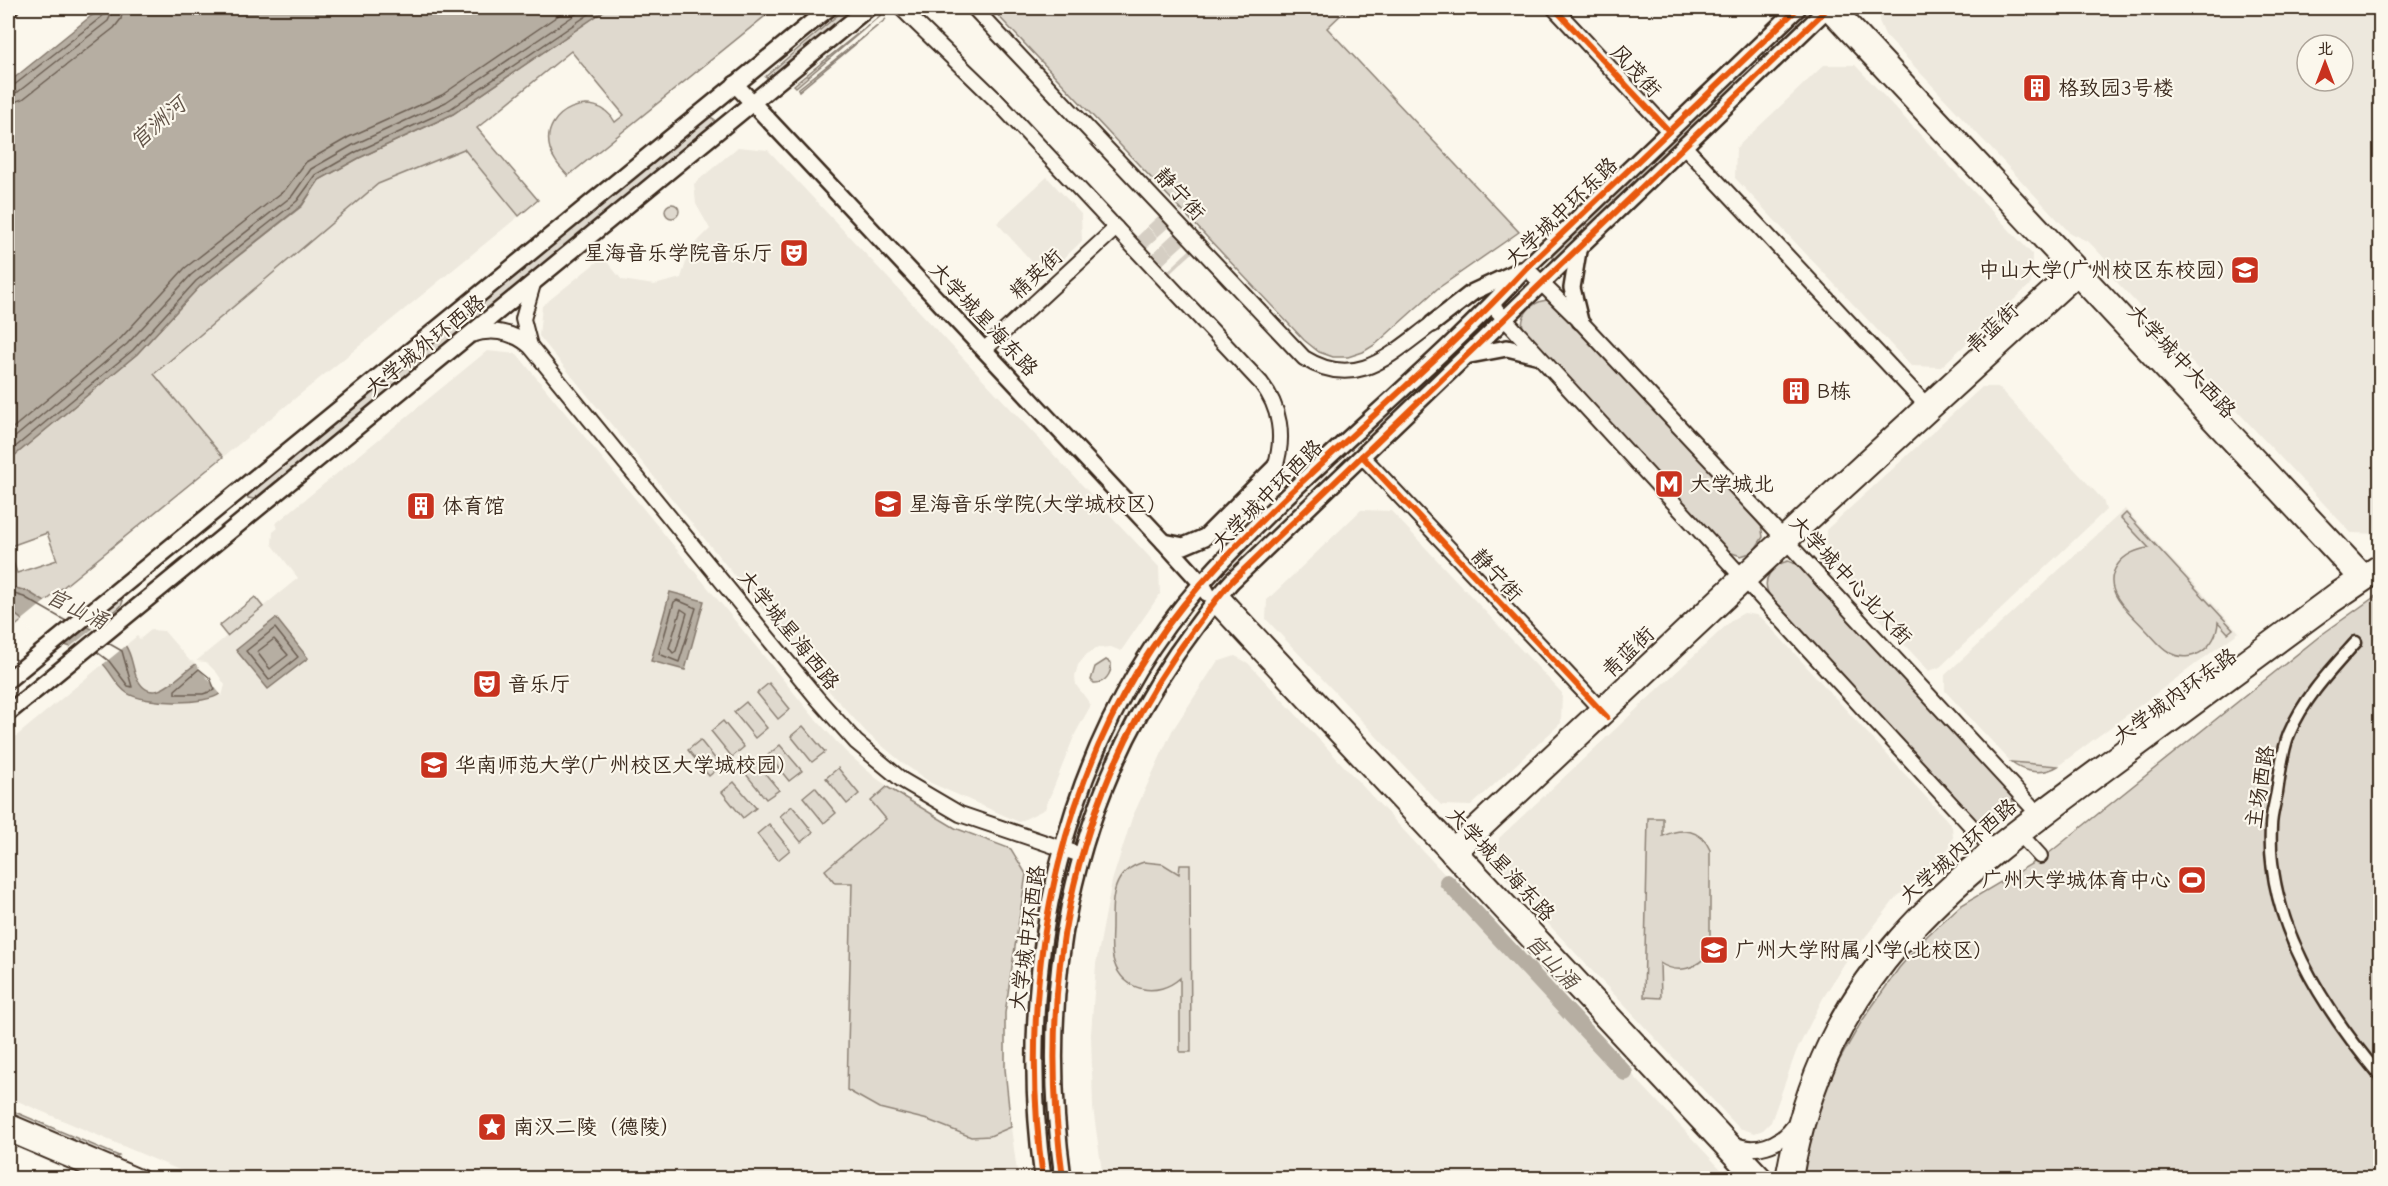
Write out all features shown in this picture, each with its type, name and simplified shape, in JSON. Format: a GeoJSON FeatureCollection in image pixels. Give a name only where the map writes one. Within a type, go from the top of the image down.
{"type":"FeatureCollection","features":[{"type":"Feature","properties":{"kind":"main road","name":"大学城外环西路"},"geometry":{"type":"LineString","coordinates":[[8,680],[47,646],[406,357],[706,107],[829,8]]}},
{"type":"Feature","properties":{"kind":"main road","name":"大学城外环西路"},"geometry":{"type":"LineString","coordinates":[[8,713],[868,8]]}},
{"type":"Feature","properties":{"kind":"main road"},"geometry":{"type":"LineString","coordinates":[[901,8],[963,66],[1269,394],[1276,410],[1280,429],[1275,467],[1205,537],[1184,546],[1164,542]]}},
{"type":"Feature","properties":{"kind":"main road","name":"静宁街"},"geometry":{"type":"LineString","coordinates":[[974,8],[1304,358],[1334,371],[1357,371],[1376,364],[1432,324]]}},
{"type":"Feature","properties":{"kind":"main road","name":"风茂街"},"geometry":{"type":"LineString","coordinates":[[1554,8],[1669,131]]}},
{"type":"Feature","properties":{"kind":"main road","name":"大学城中环东路"},"geometry":{"type":"LineString","coordinates":[[1346,440],[1492,305],[1526,268],[1798,8]]}},
{"type":"Feature","properties":{"kind":"main road","name":"大学城中环东路"},"geometry":{"type":"LineString","coordinates":[[1362,456],[1829,8]]}},
{"type":"Feature","properties":{"kind":"main road","name":"大学城中大西路"},"geometry":{"type":"LineString","coordinates":[[1829,8],[2075,272],[2367,577]]}},
{"type":"Feature","properties":{"kind":"main road","name":"大学城星海东路"},"geometry":{"type":"LineString","coordinates":[[735,84],[1216,599],[1766,1179]]}},
{"type":"Feature","properties":{"kind":"main road"},"geometry":{"type":"LineString","coordinates":[[706,107],[717,114],[723,126]]}},
{"type":"Feature","properties":{"kind":"main road"},"geometry":{"type":"LineString","coordinates":[[1684,146],[1928,408]]}},
{"type":"Feature","properties":{"kind":"main road","name":"精英街"},"geometry":{"type":"LineString","coordinates":[[984,350],[1116,228]]}},
{"type":"Feature","properties":{"kind":"main road"},"geometry":{"type":"LineString","coordinates":[[1580,248],[1574,266],[1572,288],[1580,321]]}},
{"type":"Feature","properties":{"kind":"main road"},"geometry":{"type":"LineString","coordinates":[[1432,324],[1473,292],[1526,268]]}},
{"type":"Feature","properties":{"kind":"main road","name":"大学城中心北大街"},"geometry":{"type":"LineString","coordinates":[[1526,268],[1580,321],[1785,539],[2040,816]]}},
{"type":"Feature","properties":{"kind":"main road","name":"青蓝街"},"geometry":{"type":"LineString","coordinates":[[1455,851],[1785,539],[2075,272]]}},
{"type":"Feature","properties":{"kind":"main road","name":"大学城星海西路"},"geometry":{"type":"LineString","coordinates":[[530,346],[524,327],[524,313],[533,284]]}},
{"type":"Feature","properties":{"kind":"main road"},"geometry":{"type":"LineString","coordinates":[[1492,305],[1745,578],[1993,851]]}},
{"type":"Feature","properties":{"kind":"main road","name":"大学城星海西路"},"geometry":{"type":"LineString","coordinates":[[471,335],[484,332],[509,334],[530,346],[823,706],[856,742],[902,780],[944,806],[990,826],[1081,855]]}},
{"type":"Feature","properties":{"kind":"main road"},"geometry":{"type":"LineString","coordinates":[[1467,356],[1507,348],[1536,355]]}},
{"type":"Feature","properties":{"kind":"main road","name":"大学城中环西路"},"geometry":{"type":"LineString","coordinates":[[1043,1179],[1036,1105],[1035,1030],[1047,918],[1062,850],[1084,785],[1123,699],[1163,635],[1202,584],[1346,440]]}},
{"type":"Feature","properties":{"kind":"main road","name":"静宁街"},"geometry":{"type":"LineString","coordinates":[[1362,456],[1603,713]]}},
{"type":"Feature","properties":{"kind":"main road","name":"大学城中环西路"},"geometry":{"type":"LineString","coordinates":[[1063,1179],[1056,1104],[1055,1030],[1066,920],[1081,855],[1102,792],[1130,731],[1160,679],[1216,599],[1362,456]]}},
{"type":"Feature","properties":{"kind":"main road","name":"大学城内环东路"},"geometry":{"type":"LineString","coordinates":[[2040,816],[2367,577],[2380,561]]}},
{"type":"Feature","properties":{"kind":"main road","name":"大学城内环西路"},"geometry":{"type":"LineString","coordinates":[[1783,1179],[1794,1125],[1825,1042],[1866,975],[1909,921],[1993,851],[2040,816]]}},
{"type":"Feature","properties":{"kind":"main road"},"geometry":{"type":"LineString","coordinates":[[2018,832],[2040,856]]}},
{"type":"Feature","properties":{"kind":"main road","name":"大学城星海东路"},"geometry":{"type":"LineString","coordinates":[[1455,851],[1750,1179]]}},
{"type":"Feature","properties":{"kind":"main road","name":"大学城内环西路"},"geometry":{"type":"LineString","coordinates":[[1795,1179],[1812,1106],[1832,1054],[1853,1014],[1917,928],[1993,851]]}},
{"type":"Feature","properties":{"kind":"main road"},"geometry":{"type":"LineString","coordinates":[[1047,918],[1066,920]]}},
{"type":"Feature","properties":{"kind":"main road"},"geometry":{"type":"LineString","coordinates":[[8,1121],[142,1179]]}},
{"type":"Feature","properties":{"kind":"main road"},"geometry":{"type":"LineString","coordinates":[[1734,1144],[1746,1148],[1763,1147],[1780,1140],[1794,1125]]}},
{"type":"Feature","properties":{"kind":"main road"},"geometry":{"type":"LineString","coordinates":[[8,1134],[111,1179]]}},
{"type":"Feature","properties":{"kind":"street","name":"主场西路"},"geometry":{"type":"LineString","coordinates":[[2356,642],[2318,684],[2289,734],[2271,827],[2273,875],[2287,926],[2312,980],[2346,1035],[2380,1076]]}},
{"type":"Feature","properties":{"kind":"shaded area"},"geometry":{"type":"Polygon","coordinates":[[[608,8],[775,8],[568,176],[555,160],[550,149],[549,135],[553,124],[561,115],[571,108],[583,105],[595,106],[606,112],[615,122],[624,115],[571,51],[477,128],[538,200],[519,216],[464,149],[378,184],[154,374],[223,457],[8,632],[8,547],[8,461],[137,354],[200,286],[302,206],[319,180],[359,158],[453,114],[608,8]],[[47,533],[8,547],[17,573],[57,560],[47,533]]]}},
{"type":"Feature","properties":{"kind":"shaded area"},"geometry":{"type":"Polygon","coordinates":[[[846,8],[857,8],[769,79],[765,77],[846,8]]]}},
{"type":"Feature","properties":{"kind":"shaded area"},"geometry":{"type":"Polygon","coordinates":[[[991,8],[1348,8],[1327,28],[1519,232],[1437,289],[1376,344],[1363,352],[1348,357],[1333,357],[1319,352],[1304,340],[991,8]]]}},
{"type":"Feature","properties":{"kind":"shaded area","name":"中山大学(广州校区东校园)"},"geometry":{"type":"Polygon","coordinates":[[[1883,8],[2380,8],[2380,534],[2351,533],[2113,278],[2107,261],[2089,242],[2070,233],[1885,35],[1879,21],[1883,8]]]}},
{"type":"Feature","properties":{"kind":"shaded area"},"geometry":{"type":"Polygon","coordinates":[[[1804,11],[1809,13],[1807,17],[1556,261],[1551,256],[1630,176],[1804,11]]]}},
{"type":"Feature","properties":{"kind":"shaded area"},"geometry":{"type":"Polygon","coordinates":[[[882,14],[796,87],[794,85],[882,14]]]}},
{"type":"Feature","properties":{"kind":"shaded area"},"geometry":{"type":"Polygon","coordinates":[[[886,19],[799,91],[798,89],[886,19]]]}},
{"type":"Feature","properties":{"kind":"shaded area"},"geometry":{"type":"Polygon","coordinates":[[[1824,65],[1855,65],[2032,254],[2031,284],[1941,367],[1911,366],[1735,178],[1736,148],[1824,65]]]}},
{"type":"Feature","properties":{"kind":"shaded area"},"geometry":{"type":"Polygon","coordinates":[[[708,116],[714,119],[714,125],[254,499],[248,498],[247,493],[708,116]]]}},
{"type":"Feature","properties":{"kind":"shaded area","name":"星海音乐学院(大学城校区)"},"geometry":{"type":"Polygon","coordinates":[[[738,147],[768,150],[1159,567],[1160,594],[1121,651],[1111,647],[1098,648],[1087,654],[1078,665],[1075,676],[1076,685],[1091,705],[1075,734],[1045,809],[1019,822],[931,783],[868,734],[828,690],[539,336],[542,306],[603,257],[622,280],[654,285],[681,278],[690,249],[710,229],[696,204],[694,184],[738,147]]]}},
{"type":"Feature","properties":{"kind":"shaded area"},"geometry":{"type":"Polygon","coordinates":[[[464,149],[519,216],[223,457],[154,374],[378,184],[464,149]]]}},
{"type":"Feature","properties":{"kind":"shaded area"},"geometry":{"type":"Polygon","coordinates":[[[1047,177],[1081,214],[1082,241],[1045,276],[997,223],[1047,177]]]}},
{"type":"Feature","properties":{"kind":"shaded area"},"geometry":{"type":"Polygon","coordinates":[[[672,204],[677,206],[679,211],[677,216],[672,218],[667,216],[665,211],[667,206],[672,204]]]}},
{"type":"Feature","properties":{"kind":"shaded area"},"geometry":{"type":"Polygon","coordinates":[[[1547,300],[1556,304],[1761,524],[1763,537],[1753,552],[1741,556],[1729,552],[1525,333],[1524,316],[1530,307],[1547,300]]]}},
{"type":"Feature","properties":{"kind":"shaded area","name":"华南师范大学(广州校区大学城校园)"},"geometry":{"type":"Polygon","coordinates":[[[487,351],[517,354],[812,715],[846,752],[876,778],[922,810],[965,832],[1011,849],[1026,874],[1005,1013],[1007,1099],[1018,1178],[198,1178],[8,1097],[8,743],[137,636],[140,639],[151,630],[164,631],[190,661],[195,662],[298,578],[272,544],[273,532],[278,528],[275,524],[487,351]]]}},
{"type":"Feature","properties":{"kind":"shaded area"},"geometry":{"type":"Polygon","coordinates":[[[1982,387],[1998,387],[2103,500],[2106,510],[1940,667],[1929,671],[1832,568],[1826,555],[1826,530],[1982,387]]]}},
{"type":"Feature","properties":{"kind":"shaded area"},"geometry":{"type":"Polygon","coordinates":[[[2125,509],[2239,632],[2058,766],[2011,762],[1945,691],[1945,675],[2125,509]]]}},
{"type":"Feature","properties":{"kind":"shaded area"},"geometry":{"type":"Polygon","coordinates":[[[1361,510],[1391,511],[1562,693],[1561,723],[1471,806],[1441,805],[1266,619],[1267,600],[1361,510]]]}},
{"type":"Feature","properties":{"kind":"shaded area"},"geometry":{"type":"Polygon","coordinates":[[[2126,513],[2233,629],[2228,633],[2218,622],[2213,639],[2202,652],[2186,657],[2169,652],[2118,599],[2112,580],[2118,564],[2131,553],[2149,548],[2121,518],[2126,513]]]}},
{"type":"Feature","properties":{"kind":"shaded area"},"geometry":{"type":"Polygon","coordinates":[[[1788,561],[1800,566],[2010,794],[2012,805],[2007,815],[1991,826],[1986,827],[1978,822],[1769,595],[1766,584],[1769,574],[1777,566],[1788,561]]]}},
{"type":"Feature","properties":{"kind":"shaded area","name":"广州大学城体育中心"},"geometry":{"type":"Polygon","coordinates":[[[2380,593],[2380,1178],[1797,1178],[1827,1082],[1862,1021],[1899,968],[1927,936],[1960,906],[2048,854],[2321,635],[2380,593]]]}},
{"type":"Feature","properties":{"kind":"shaded area"},"geometry":{"type":"Polygon","coordinates":[[[255,597],[263,607],[227,636],[219,626],[255,597]]]}},
{"type":"Feature","properties":{"kind":"shaded area"},"geometry":{"type":"Polygon","coordinates":[[[118,599],[123,601],[121,606],[97,626],[90,622],[118,599]]]}},
{"type":"Feature","properties":{"kind":"shaded area"},"geometry":{"type":"Polygon","coordinates":[[[1744,613],[1763,619],[1946,819],[1952,827],[1953,837],[1949,848],[1896,898],[1844,964],[1822,1000],[1796,1052],[1771,1122],[1763,1130],[1755,1133],[1739,1128],[1497,869],[1499,838],[1733,619],[1744,613]]]}},
{"type":"Feature","properties":{"kind":"shaded area"},"geometry":{"type":"Polygon","coordinates":[[[1235,656],[1248,663],[1449,879],[1443,885],[1623,1077],[1629,1071],[1729,1178],[1103,1178],[1093,1108],[1091,1034],[1096,964],[1112,881],[1132,818],[1172,731],[1217,662],[1235,656]]]}},
{"type":"Feature","properties":{"kind":"shaded area"},"geometry":{"type":"Polygon","coordinates":[[[1106,660],[1111,663],[1109,674],[1101,682],[1094,683],[1091,680],[1095,667],[1106,660]]]}},
{"type":"Feature","properties":{"kind":"shaded area"},"geometry":{"type":"Polygon","coordinates":[[[769,683],[790,709],[778,719],[757,693],[769,683]]]}},
{"type":"Feature","properties":{"kind":"shaded area"},"geometry":{"type":"Polygon","coordinates":[[[746,702],[767,728],[755,738],[734,712],[746,702]]]}},
{"type":"Feature","properties":{"kind":"shaded area"},"geometry":{"type":"Polygon","coordinates":[[[723,721],[744,747],[732,757],[711,731],[723,721]]]}},
{"type":"Feature","properties":{"kind":"shaded area"},"geometry":{"type":"Polygon","coordinates":[[[803,726],[825,752],[812,762],[791,736],[803,726]]]}},
{"type":"Feature","properties":{"kind":"shaded area"},"geometry":{"type":"Polygon","coordinates":[[[700,740],[721,766],[709,776],[688,750],[700,740]]]}},
{"type":"Feature","properties":{"kind":"shaded area"},"geometry":{"type":"Polygon","coordinates":[[[780,745],[802,771],[789,781],[768,755],[780,745]]]}},
{"type":"Feature","properties":{"kind":"shaded area"},"geometry":{"type":"Polygon","coordinates":[[[2011,762],[2058,766],[2040,772],[2021,769],[2011,762]]]}},
{"type":"Feature","properties":{"kind":"shaded area"},"geometry":{"type":"Polygon","coordinates":[[[757,764],[779,790],[766,799],[745,773],[757,764]]]}},
{"type":"Feature","properties":{"kind":"shaded area"},"geometry":{"type":"Polygon","coordinates":[[[838,768],[859,794],[847,804],[826,778],[838,768]]]}},
{"type":"Feature","properties":{"kind":"shaded area"},"geometry":{"type":"Polygon","coordinates":[[[734,782],[756,808],[743,818],[722,792],[734,782]]]}},
{"type":"Feature","properties":{"kind":"shaded area"},"geometry":{"type":"Polygon","coordinates":[[[815,787],[836,813],[824,823],[803,797],[815,787]]]}},
{"type":"Feature","properties":{"kind":"shaded area"},"geometry":{"type":"Polygon","coordinates":[[[887,787],[955,828],[1011,849],[1026,874],[1005,1013],[1005,1069],[1011,1127],[990,1136],[971,1137],[928,1120],[879,1108],[847,1090],[852,883],[835,883],[825,870],[886,819],[871,801],[887,787]]]}},
{"type":"Feature","properties":{"kind":"shaded area"},"geometry":{"type":"Polygon","coordinates":[[[792,806],[813,832],[801,842],[780,816],[792,806]]]}},
{"type":"Feature","properties":{"kind":"shaded area"},"geometry":{"type":"Polygon","coordinates":[[[1648,818],[1663,818],[1663,836],[1677,831],[1690,832],[1702,838],[1710,850],[1710,951],[1700,962],[1687,968],[1674,969],[1660,963],[1661,998],[1644,997],[1648,818]]]}},
{"type":"Feature","properties":{"kind":"shaded area"},"geometry":{"type":"Polygon","coordinates":[[[769,824],[790,850],[778,860],[757,834],[769,824]]]}},
{"type":"Feature","properties":{"kind":"shaded area"},"geometry":{"type":"Polygon","coordinates":[[[1144,862],[1163,864],[1179,874],[1180,865],[1190,865],[1191,1052],[1180,1052],[1180,978],[1162,988],[1142,989],[1125,980],[1114,962],[1111,944],[1112,905],[1116,886],[1133,866],[1144,862]]]}},
{"type":"Feature","properties":{"kind":"shaded area"},"geometry":{"type":"Polygon","coordinates":[[[8,1109],[119,1156],[111,1160],[8,1116],[8,1109]]]}},
{"type":"Feature","properties":{"kind":"water","name":"官洲河"},"geometry":{"type":"Polygon","coordinates":[[[105,8],[608,8],[453,114],[359,158],[319,180],[302,205],[200,286],[137,354],[8,461],[8,83],[91,16],[105,8]]]}},
{"type":"Feature","properties":{"kind":"water"},"geometry":{"type":"Polygon","coordinates":[[[8,586],[27,591],[78,622],[125,645],[136,676],[150,691],[167,686],[198,663],[221,693],[202,700],[174,702],[135,697],[127,693],[100,661],[82,651],[43,636],[8,610],[8,586]]]}},
{"type":"Feature","properties":{"kind":"water"},"geometry":{"type":"Polygon","coordinates":[[[670,592],[704,601],[685,670],[651,661],[670,592]]]}},
{"type":"Feature","properties":{"kind":"water"},"geometry":{"type":"Polygon","coordinates":[[[276,618],[308,658],[268,689],[236,650],[276,618]]]}},
{"type":"Feature","properties":{"kind":"pier"},"geometry":{"type":"Polygon","coordinates":[[[47,600],[79,619],[49,643],[36,636],[20,622],[47,600]]]}},
{"type":"Feature","properties":{"kind":"pier"},"geometry":{"type":"Polygon","coordinates":[[[95,627],[128,644],[101,666],[69,648],[95,627]]]}},
{"type":"Feature","properties":{"kind":"pier"},"geometry":{"type":"Polygon","coordinates":[[[194,662],[206,662],[217,673],[225,685],[222,696],[194,662]]]}},
{"type":"Feature","properties":{"kind":"waterway","name":"官山涌"},"geometry":{"type":"LineString","coordinates":[[1447,882],[1625,1073]]}},
{"type":"Feature","properties":{"kind":"tunnel"},"geometry":{"type":"LineString","coordinates":[[1153,221],[1187,258]]}},
{"type":"Feature","properties":{"kind":"tunnel"},"geometry":{"type":"LineString","coordinates":[[1142,232],[1176,268]]}},
{"type":"Feature","properties":{"kind":"cycle path"},"geometry":{"type":"LineString","coordinates":[[1554,8],[1669,131]]}},
{"type":"Feature","properties":{"kind":"cycle path"},"geometry":{"type":"LineString","coordinates":[[1043,1178],[1036,1100],[1036,1021],[1043,942],[1059,864],[1082,788],[1113,715],[1153,647],[1201,584],[1280,503],[1487,309],[1526,268],[1798,8]]}},
{"type":"Feature","properties":{"kind":"cycle path"},"geometry":{"type":"LineString","coordinates":[[1063,1178],[1056,1108],[1055,1039],[1059,971],[1070,904],[1087,839],[1110,775],[1140,713],[1177,653],[1232,581],[1828,8]]}},
{"type":"Feature","properties":{"kind":"cycle path"},"geometry":{"type":"LineString","coordinates":[[1362,456],[1607,717]]}},
{"type":"Feature","properties":{"kind":"place","name":"格致园3号楼"},"geometry":{"type":"Point","coordinates":[2037,88]}},
{"type":"Feature","properties":{"kind":"place","name":"星海音乐学院音乐厅"},"geometry":{"type":"Point","coordinates":[794,253]}},
{"type":"Feature","properties":{"kind":"place","name":"中山大学(广州校区东校园)"},"geometry":{"type":"Point","coordinates":[2245,270]}},
{"type":"Feature","properties":{"kind":"place","name":"B栋"},"geometry":{"type":"Point","coordinates":[1796,391]}},
{"type":"Feature","properties":{"kind":"place","name":"大学城北"},"geometry":{"type":"Point","coordinates":[1669,484]}},
{"type":"Feature","properties":{"kind":"place","name":"星海音乐学院(大学城校区)"},"geometry":{"type":"Point","coordinates":[888,504]}},
{"type":"Feature","properties":{"kind":"place","name":"体育馆"},"geometry":{"type":"Point","coordinates":[421,506]}},
{"type":"Feature","properties":{"kind":"place","name":"音乐厅"},"geometry":{"type":"Point","coordinates":[487,684]}},
{"type":"Feature","properties":{"kind":"place","name":"华南师范大学(广州校区大学城校园)"},"geometry":{"type":"Point","coordinates":[434,765]}},
{"type":"Feature","properties":{"kind":"place","name":"广州大学城体育中心"},"geometry":{"type":"Point","coordinates":[2192,880]}},
{"type":"Feature","properties":{"kind":"place","name":"广州大学附属小学(北校区)"},"geometry":{"type":"Point","coordinates":[1714,950]}},
{"type":"Feature","properties":{"kind":"place","name":"南汉二陵（德陵）"},"geometry":{"type":"Point","coordinates":[492,1127]}}]}
